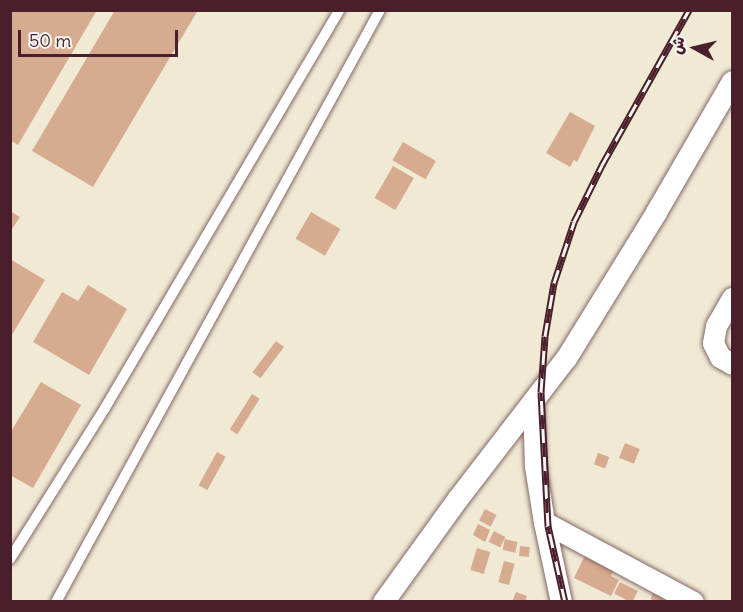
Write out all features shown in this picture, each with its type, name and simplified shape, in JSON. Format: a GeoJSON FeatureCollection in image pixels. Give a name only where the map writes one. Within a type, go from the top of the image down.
{"type":"FeatureCollection","features":[{"type":"Feature","properties":{"kind":"street"},"geometry":{"type":"LineString","coordinates":[[383,602],[451,507],[566,358],[656,212],[732,81]]}},
{"type":"Feature","properties":{"kind":"street"},"geometry":{"type":"LineString","coordinates":[[732,298],[716,326],[713,343],[720,357],[732,364]]}},
{"type":"Feature","properties":{"kind":"street"},"geometry":{"type":"LineString","coordinates":[[533,403],[535,466],[561,602]]}},
{"type":"Feature","properties":{"kind":"street"},"geometry":{"type":"LineString","coordinates":[[544,522],[693,602]]}},
{"type":"Feature","properties":{"kind":"lane"},"geometry":{"type":"LineString","coordinates":[[10,559],[105,408],[339,10]]}},
{"type":"Feature","properties":{"kind":"lane"},"geometry":{"type":"LineString","coordinates":[[56,602],[380,10]]}},
{"type":"Feature","properties":{"kind":"building"},"geometry":{"type":"Polygon","coordinates":[[[10,10],[97,10],[18,145],[10,140],[10,10]]]}},
{"type":"Feature","properties":{"kind":"building"},"geometry":{"type":"Polygon","coordinates":[[[115,10],[198,10],[93,187],[32,151],[115,10]]]}},
{"type":"Feature","properties":{"kind":"building"},"geometry":{"type":"Polygon","coordinates":[[[570,112],[595,126],[577,162],[574,160],[570,167],[546,153],[570,112]]]}},
{"type":"Feature","properties":{"kind":"building"},"geometry":{"type":"Polygon","coordinates":[[[403,142],[436,161],[425,179],[392,160],[403,142]]]}},
{"type":"Feature","properties":{"kind":"building"},"geometry":{"type":"Polygon","coordinates":[[[393,166],[414,178],[395,210],[374,198],[393,166]]]}},
{"type":"Feature","properties":{"kind":"building"},"geometry":{"type":"Polygon","coordinates":[[[10,211],[20,217],[10,232],[10,211]]]}},
{"type":"Feature","properties":{"kind":"building"},"geometry":{"type":"Polygon","coordinates":[[[311,212],[340,229],[325,256],[296,239],[311,212]]]}},
{"type":"Feature","properties":{"kind":"building"},"geometry":{"type":"Polygon","coordinates":[[[10,259],[45,280],[10,338],[10,259]]]}},
{"type":"Feature","properties":{"kind":"building"},"geometry":{"type":"Polygon","coordinates":[[[88,285],[127,309],[89,375],[33,342],[62,292],[78,301],[88,285]]]}},
{"type":"Feature","properties":{"kind":"building"},"geometry":{"type":"Polygon","coordinates":[[[276,341],[284,347],[261,378],[253,372],[276,341]]]}},
{"type":"Feature","properties":{"kind":"building"},"geometry":{"type":"Polygon","coordinates":[[[41,382],[81,405],[33,488],[10,475],[10,433],[41,382]]]}},
{"type":"Feature","properties":{"kind":"building"},"geometry":{"type":"Polygon","coordinates":[[[252,394],[260,399],[237,434],[230,430],[252,394]]]}},
{"type":"Feature","properties":{"kind":"building"},"geometry":{"type":"Polygon","coordinates":[[[625,443],[640,449],[634,464],[619,458],[625,443]]]}},
{"type":"Feature","properties":{"kind":"building"},"geometry":{"type":"Polygon","coordinates":[[[217,452],[226,457],[207,490],[199,485],[217,452]]]}},
{"type":"Feature","properties":{"kind":"building"},"geometry":{"type":"Polygon","coordinates":[[[598,453],[609,457],[605,468],[594,464],[598,453]]]}},
{"type":"Feature","properties":{"kind":"building"},"geometry":{"type":"Polygon","coordinates":[[[485,509],[497,515],[491,526],[479,521],[485,509]]]}},
{"type":"Feature","properties":{"kind":"building"},"geometry":{"type":"Polygon","coordinates":[[[478,524],[490,530],[485,542],[473,535],[478,524]]]}},
{"type":"Feature","properties":{"kind":"building"},"geometry":{"type":"Polygon","coordinates":[[[494,531],[506,537],[500,548],[489,542],[494,531]]]}},
{"type":"Feature","properties":{"kind":"building"},"geometry":{"type":"Polygon","coordinates":[[[505,539],[518,542],[515,553],[503,550],[505,539]]]}},
{"type":"Feature","properties":{"kind":"building"},"geometry":{"type":"Polygon","coordinates":[[[520,546],[530,547],[529,557],[519,556],[520,546]]]}},
{"type":"Feature","properties":{"kind":"building"},"geometry":{"type":"Polygon","coordinates":[[[477,548],[490,552],[484,574],[470,570],[477,548]]]}},
{"type":"Feature","properties":{"kind":"building"},"geometry":{"type":"Polygon","coordinates":[[[587,551],[616,566],[611,576],[619,580],[611,596],[574,578],[587,551]]]}},
{"type":"Feature","properties":{"kind":"building"},"geometry":{"type":"Polygon","coordinates":[[[504,561],[515,564],[509,585],[498,582],[504,561]]]}},
{"type":"Feature","properties":{"kind":"building"},"geometry":{"type":"Polygon","coordinates":[[[620,582],[638,591],[632,602],[614,594],[620,582]]]}},
{"type":"Feature","properties":{"kind":"building"},"geometry":{"type":"Polygon","coordinates":[[[655,587],[666,591],[662,602],[651,599],[655,587]]]}},
{"type":"Feature","properties":{"kind":"building"},"geometry":{"type":"Polygon","coordinates":[[[516,592],[527,596],[525,602],[512,602],[516,592]]]}},
{"type":"Feature","properties":{"kind":"railway"},"geometry":{"type":"LineString","coordinates":[[565,602],[548,526],[541,392],[545,336],[554,283],[574,222],[602,165],[689,10]]}}]}
